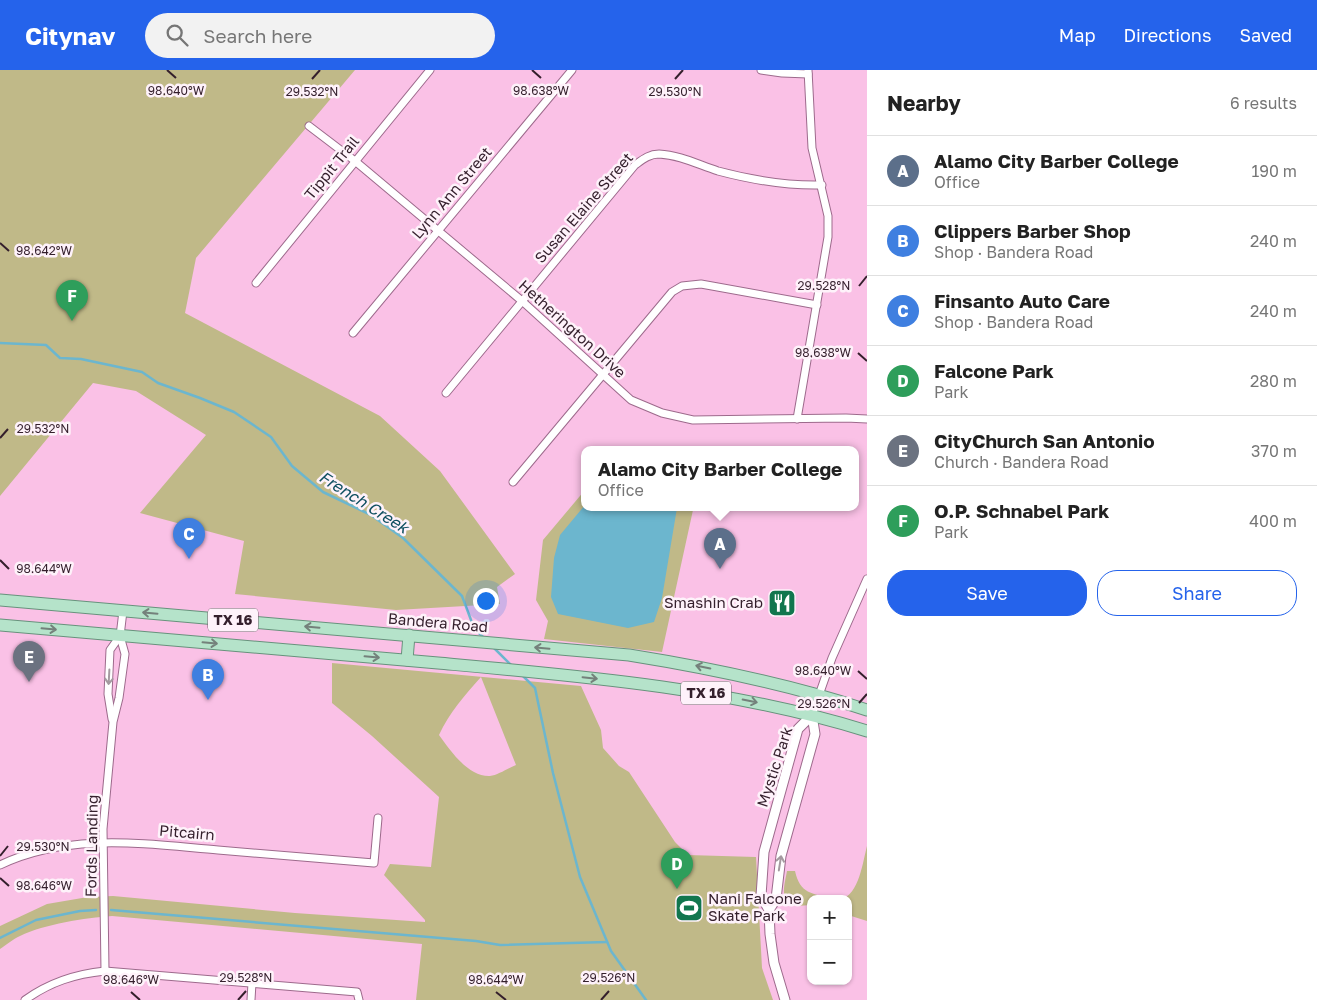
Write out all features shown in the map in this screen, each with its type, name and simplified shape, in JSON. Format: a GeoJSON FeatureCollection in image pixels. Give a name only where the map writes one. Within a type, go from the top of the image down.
{"type":"FeatureCollection","features":[{"type":"Feature","properties":{"kind":"main road","name":"Bandera Road"},"geometry":{"type":"LineString","coordinates":[[0,600],[629,655],[693,665],[819,694],[867,710]]}},
{"type":"Feature","properties":{"kind":"main road","name":"TX 16"},"geometry":{"type":"LineString","coordinates":[[0,625],[541,672],[636,683],[707,693],[812,715],[867,730]]}},
{"type":"Feature","properties":{"kind":"main road"},"geometry":{"type":"LineString","coordinates":[[407,660],[409,635]]}},
{"type":"Feature","properties":{"kind":"street","name":"Tippit Trail"},"geometry":{"type":"LineString","coordinates":[[256,283],[430,70]]}},
{"type":"Feature","properties":{"kind":"street","name":"Lynn Ann Street"},"geometry":{"type":"LineString","coordinates":[[353,333],[572,70]]}},
{"type":"Feature","properties":{"kind":"street"},"geometry":{"type":"LineString","coordinates":[[762,70],[782,73],[808,72],[812,148],[828,216],[828,237],[797,419]]}},
{"type":"Feature","properties":{"kind":"street","name":"Hetherington Drive"},"geometry":{"type":"LineString","coordinates":[[309,126],[355,161],[522,301],[631,400],[677,417],[710,420],[867,419]]}},
{"type":"Feature","properties":{"kind":"street","name":"Susan Elaine Street"},"geometry":{"type":"LineString","coordinates":[[446,393],[635,165],[642,159],[657,154],[675,156],[741,177],[771,182],[822,185]]}},
{"type":"Feature","properties":{"kind":"street"},"geometry":{"type":"LineString","coordinates":[[513,482],[666,298],[682,286],[701,284],[817,305]]}},
{"type":"Feature","properties":{"kind":"street"},"geometry":{"type":"LineString","coordinates":[[812,715],[832,658],[867,579]]}},
{"type":"Feature","properties":{"kind":"street","name":"Fords Landing"},"geometry":{"type":"LineString","coordinates":[[105,971],[103,842],[113,722],[119,698],[125,654],[120,636],[123,611]]}},
{"type":"Feature","properties":{"kind":"street","name":"Fords Landing"},"geometry":{"type":"LineString","coordinates":[[113,722],[108,694],[110,650],[120,636]]}},
{"type":"Feature","properties":{"kind":"street","name":"Mystic Park"},"geometry":{"type":"LineString","coordinates":[[769,910],[776,899],[781,856],[815,734],[812,715]]}},
{"type":"Feature","properties":{"kind":"street","name":"Mystic Park"},"geometry":{"type":"LineString","coordinates":[[785,1000],[774,963],[769,910],[761,896],[764,852],[798,729],[812,715]]}},
{"type":"Feature","properties":{"kind":"street","name":"Pitcairn"},"geometry":{"type":"LineString","coordinates":[[0,865],[29,854],[56,847],[103,842],[137,843],[374,863],[378,818]]}},
{"type":"Feature","properties":{"kind":"street"},"geometry":{"type":"LineString","coordinates":[[25,1000],[63,979],[90,972],[105,971],[357,992],[360,1000]]}},
{"type":"Feature","properties":{"kind":"street"},"geometry":{"type":"LineString","coordinates":[[251,1000],[252,983]]}},
{"type":"Feature","properties":{"kind":"shaded area"},"geometry":{"type":"Polygon","coordinates":[[[0,70],[355,70],[196,258],[185,313],[380,416],[440,471],[515,574],[497,587],[500,604],[396,610],[235,594],[244,541],[140,513],[206,435],[136,391],[93,383],[0,496],[0,70]]]}},
{"type":"Feature","properties":{"kind":"shaded area"},"geometry":{"type":"Polygon","coordinates":[[[581,495],[581,511],[693,511],[662,652],[544,639],[548,621],[536,600],[543,540],[581,495]]]}},
{"type":"Feature","properties":{"kind":"shaded area"},"geometry":{"type":"Polygon","coordinates":[[[332,663],[581,686],[601,730],[603,748],[619,766],[629,772],[675,842],[688,855],[756,857],[762,968],[773,1000],[416,1000],[422,944],[112,916],[78,920],[41,928],[17,937],[0,949],[0,926],[47,904],[88,897],[113,896],[295,913],[425,922],[384,875],[390,864],[431,867],[439,797],[372,736],[332,703],[332,663]],[[481,677],[452,712],[439,735],[460,762],[474,772],[490,776],[516,765],[481,677]]]}},
{"type":"Feature","properties":{"kind":"shaded area"},"geometry":{"type":"Polygon","coordinates":[[[867,846],[867,921],[852,916],[852,895],[848,895],[856,884],[867,846]]]}},
{"type":"Feature","properties":{"kind":"shaded area"},"geometry":{"type":"Polygon","coordinates":[[[787,871],[795,871],[800,884],[817,895],[807,895],[807,905],[797,906],[796,903],[787,900],[784,887],[787,871]]]}},
{"type":"Feature","properties":{"kind":"water"},"geometry":{"type":"Polygon","coordinates":[[[581,510],[676,511],[662,598],[654,622],[628,628],[558,614],[551,597],[554,558],[560,535],[581,510]]]}},
{"type":"Feature","properties":{"kind":"waterway","name":"French Creek"},"geometry":{"type":"LineString","coordinates":[[0,343],[46,345],[60,358],[81,359],[142,372],[158,383],[234,412],[271,437],[292,466],[323,492],[371,515],[403,538],[462,596],[474,628],[484,638]]}},
{"type":"Feature","properties":{"kind":"waterway","name":"French Creek"},"geometry":{"type":"LineString","coordinates":[[493,647],[512,666]]}},
{"type":"Feature","properties":{"kind":"waterway","name":"French Creek"},"geometry":{"type":"LineString","coordinates":[[522,675],[535,688],[553,773],[580,877],[611,951],[646,1000]]}},
{"type":"Feature","properties":{"kind":"waterway"},"geometry":{"type":"LineString","coordinates":[[0,938],[36,920],[80,911],[96,910]]}},
{"type":"Feature","properties":{"kind":"waterway"},"geometry":{"type":"LineString","coordinates":[[111,910],[476,941],[500,945],[607,942]]}},
{"type":"Feature","properties":{"kind":"place","name":"O.P. Schnabel Park"},"geometry":{"type":"Point","coordinates":[72,321]}},
{"type":"Feature","properties":{"kind":"place","name":"Finsanto Auto Care"},"geometry":{"type":"Point","coordinates":[189,559]}},
{"type":"Feature","properties":{"kind":"place","name":"Alamo City Barber College"},"geometry":{"type":"Point","coordinates":[720,569]}},
{"type":"Feature","properties":{"kind":"place","name":"Smashin Crab"},"geometry":{"type":"Point","coordinates":[782,603]}},
{"type":"Feature","properties":{"kind":"place","name":"CityChurch San Antonio"},"geometry":{"type":"Point","coordinates":[29,682]}},
{"type":"Feature","properties":{"kind":"place","name":"Clippers Barber Shop"},"geometry":{"type":"Point","coordinates":[208,700]}},
{"type":"Feature","properties":{"kind":"place","name":"Falcone Park"},"geometry":{"type":"Point","coordinates":[677,889]}},
{"type":"Feature","properties":{"kind":"place","name":"Nani Falcone Skate Park"},"geometry":{"type":"Point","coordinates":[689,908]}}]}
